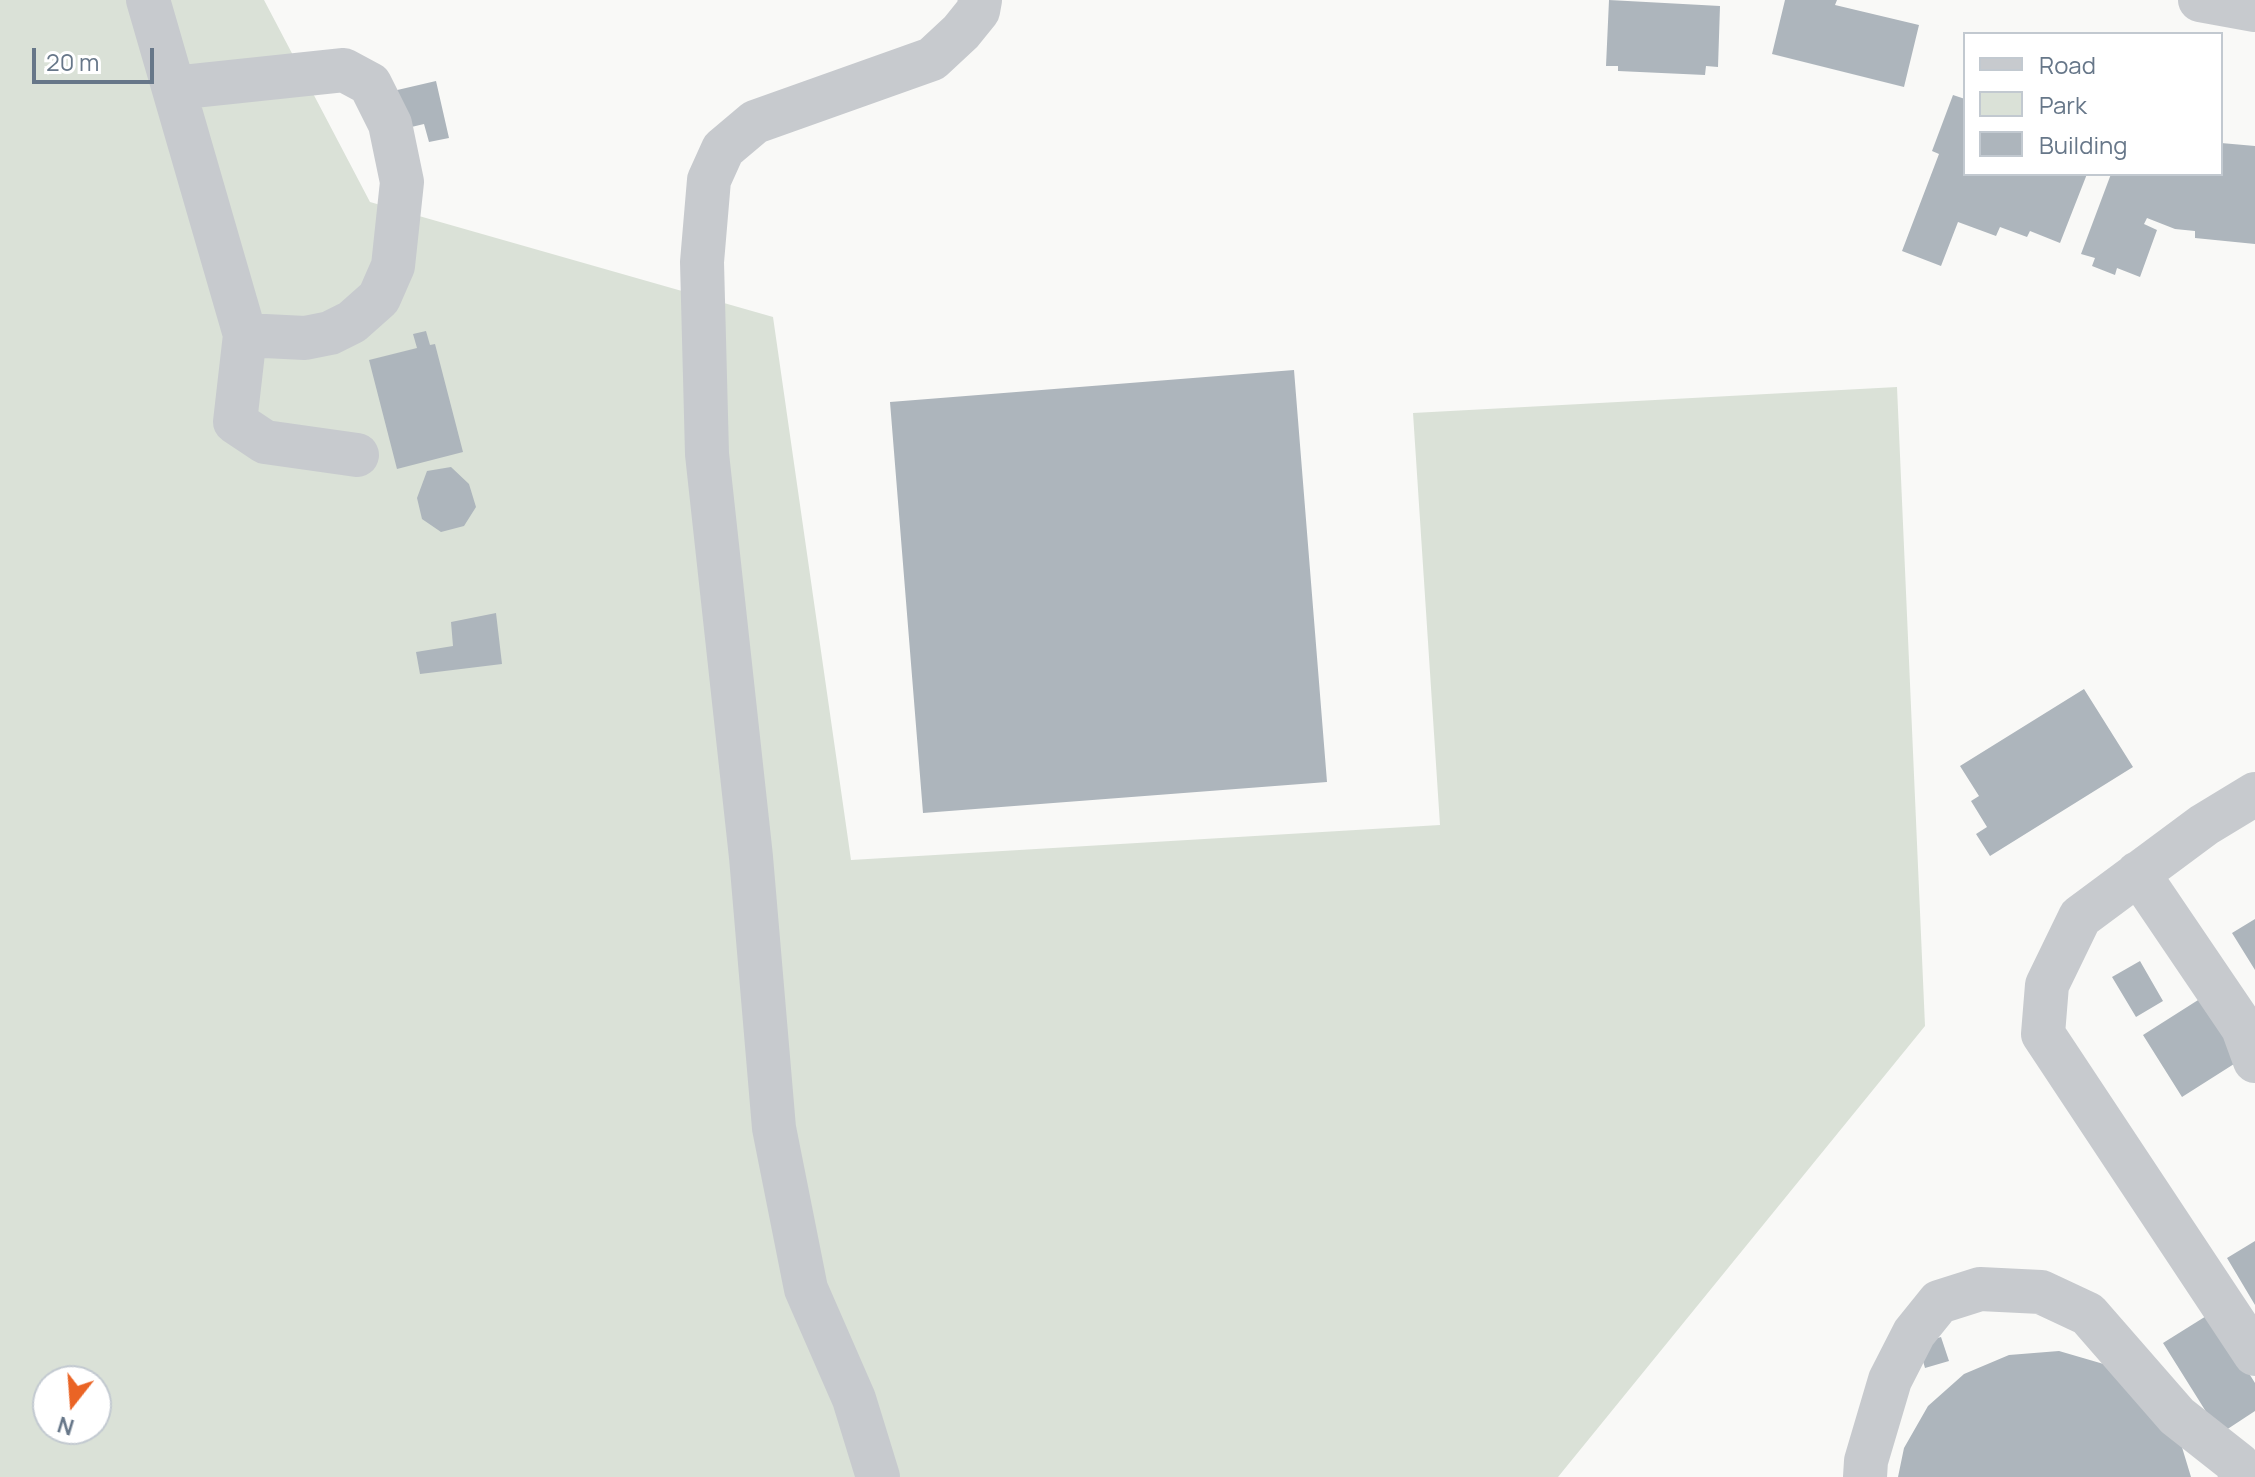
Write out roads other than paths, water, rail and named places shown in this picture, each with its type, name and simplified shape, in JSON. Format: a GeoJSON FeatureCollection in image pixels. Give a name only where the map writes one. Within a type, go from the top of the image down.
{"type":"FeatureCollection","features":[{"type":"Feature","properties":{"kind":"street"},"geometry":{"type":"LineString","coordinates":[[148,0],[245,335],[235,422],[265,442],[357,455]]}},
{"type":"Feature","properties":{"kind":"street"},"geometry":{"type":"LineString","coordinates":[[878,1477],[854,1399],[806,1289],[774,1128],[751,857],[707,454],[702,262],[709,180],[723,149],[755,122],[932,59],[961,32],[978,11],[980,0]]}},
{"type":"Feature","properties":{"kind":"street"},"geometry":{"type":"LineString","coordinates":[[2200,0],[2255,10]]}},
{"type":"Feature","properties":{"kind":"street"},"geometry":{"type":"LineString","coordinates":[[174,88],[344,70],[370,84],[390,124],[402,182],[393,266],[379,298],[352,322],[330,333],[305,338],[245,335]]}},
{"type":"Feature","properties":{"kind":"street"},"geometry":{"type":"LineString","coordinates":[[2255,794],[2204,825],[2080,917],[2047,985],[2043,1034],[2255,1354]]}},
{"type":"Feature","properties":{"kind":"street"},"geometry":{"type":"LineString","coordinates":[[2138,873],[2243,1028],[2255,1061]]}},
{"type":"Feature","properties":{"kind":"street"},"geometry":{"type":"LineString","coordinates":[[1865,1477],[1866,1461],[1890,1380],[1914,1333],[1939,1302],[1980,1289],[2041,1292],[2088,1314],[2177,1416],[2238,1464],[2240,1477]]}}]}
